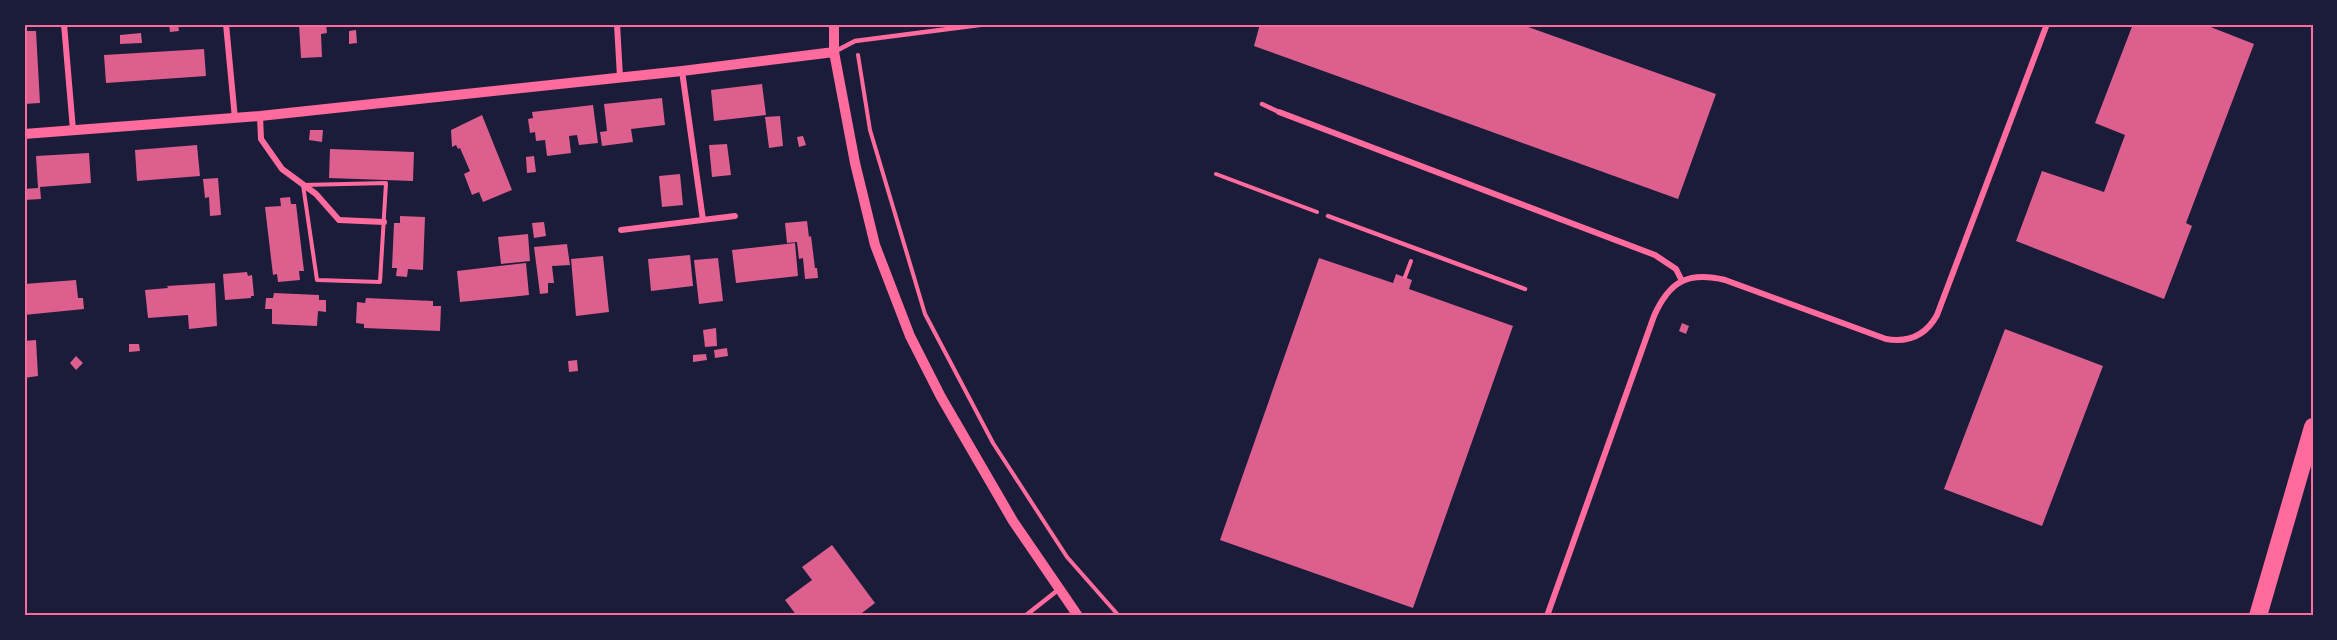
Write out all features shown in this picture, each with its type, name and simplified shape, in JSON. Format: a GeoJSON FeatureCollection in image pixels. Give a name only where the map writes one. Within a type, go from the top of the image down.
{"type":"FeatureCollection","features":[{"type":"Feature","properties":{"kind":"highway"},"geometry":{"type":"LineString","coordinates":[[2258,616],[2313,427]]}},
{"type":"Feature","properties":{"kind":"street"},"geometry":{"type":"LineString","coordinates":[[64,24],[73,130]]}},
{"type":"Feature","properties":{"kind":"street"},"geometry":{"type":"LineString","coordinates":[[226,24],[234,118]]}},
{"type":"Feature","properties":{"kind":"street"},"geometry":{"type":"LineString","coordinates":[[617,24],[620,77]]}},
{"type":"Feature","properties":{"kind":"street"},"geometry":{"type":"LineString","coordinates":[[834,24],[834,52],[855,163],[875,245],[910,336],[941,397],[1013,521],[1078,616]]}},
{"type":"Feature","properties":{"kind":"street"},"geometry":{"type":"LineString","coordinates":[[1547,616],[1662,297],[1682,281],[1708,276],[1725,280],[1886,339],[1909,339],[1926,331],[1937,315],[2047,24]]}},
{"type":"Feature","properties":{"kind":"street"},"geometry":{"type":"LineString","coordinates":[[24,134],[260,116],[682,71],[834,52]]}},
{"type":"Feature","properties":{"kind":"street"},"geometry":{"type":"LineString","coordinates":[[682,71],[702,220]]}},
{"type":"Feature","properties":{"kind":"street"},"geometry":{"type":"LineString","coordinates":[[1279,112],[1655,255],[1676,269],[1682,281]]}},
{"type":"Feature","properties":{"kind":"street"},"geometry":{"type":"LineString","coordinates":[[260,116],[261,139],[282,169],[316,194],[339,220],[384,222]]}},
{"type":"Feature","properties":{"kind":"street"},"geometry":{"type":"LineString","coordinates":[[621,230],[735,216]]}},
{"type":"Feature","properties":{"kind":"lane"},"geometry":{"type":"LineString","coordinates":[[834,52],[855,41],[987,24]]}},
{"type":"Feature","properties":{"kind":"lane"},"geometry":{"type":"LineString","coordinates":[[1262,104],[1279,112]]}},
{"type":"Feature","properties":{"kind":"lane"},"geometry":{"type":"LineString","coordinates":[[1328,216],[1525,289]]}},
{"type":"Feature","properties":{"kind":"lane"},"geometry":{"type":"LineString","coordinates":[[1025,616],[1060,588]]}},
{"type":"Feature","properties":{"kind":"path"},"geometry":{"type":"LineString","coordinates":[[855,41],[870,130],[925,314],[993,443],[1067,557],[1119,616]]}},
{"type":"Feature","properties":{"kind":"path"},"geometry":{"type":"LineString","coordinates":[[1216,174],[1328,216]]}},
{"type":"Feature","properties":{"kind":"building"},"geometry":{"type":"Polygon","coordinates":[[[169,24],[178,24],[179,31],[170,32],[169,24]]]}},
{"type":"Feature","properties":{"kind":"building"},"geometry":{"type":"Polygon","coordinates":[[[299,24],[326,24],[327,33],[321,34],[322,57],[301,58],[299,24]]]}},
{"type":"Feature","properties":{"kind":"building"},"geometry":{"type":"Polygon","coordinates":[[[1260,24],[1520,24],[1716,94],[1678,199],[1254,46],[1260,24]]]}},
{"type":"Feature","properties":{"kind":"building"},"geometry":{"type":"Polygon","coordinates":[[[2133,24],[2203,24],[2254,44],[2186,223],[2192,226],[2164,299],[2016,241],[2042,171],[2104,192],[2125,135],[2095,123],[2133,24]]]}},
{"type":"Feature","properties":{"kind":"building"},"geometry":{"type":"Polygon","coordinates":[[[356,30],[357,43],[349,44],[349,31],[356,30]]]}},
{"type":"Feature","properties":{"kind":"building"},"geometry":{"type":"Polygon","coordinates":[[[24,31],[36,31],[40,103],[24,104],[24,31]]]}},
{"type":"Feature","properties":{"kind":"building"},"geometry":{"type":"Polygon","coordinates":[[[141,33],[142,43],[120,44],[120,35],[141,33]]]}},
{"type":"Feature","properties":{"kind":"building"},"geometry":{"type":"Polygon","coordinates":[[[204,49],[206,76],[106,83],[104,55],[204,49]]]}},
{"type":"Feature","properties":{"kind":"building"},"geometry":{"type":"Polygon","coordinates":[[[762,84],[766,115],[714,121],[711,90],[762,84]]]}},
{"type":"Feature","properties":{"kind":"building"},"geometry":{"type":"Polygon","coordinates":[[[662,98],[665,125],[631,129],[633,142],[602,146],[600,132],[607,131],[604,104],[662,98]]]}},
{"type":"Feature","properties":{"kind":"building"},"geometry":{"type":"Polygon","coordinates":[[[593,105],[598,143],[579,145],[577,135],[569,136],[571,153],[547,156],[545,140],[536,141],[535,132],[530,133],[528,119],[533,118],[532,112],[593,105]]]}},
{"type":"Feature","properties":{"kind":"building"},"geometry":{"type":"Polygon","coordinates":[[[482,115],[512,190],[483,202],[479,192],[472,195],[464,174],[470,171],[460,148],[458,149],[456,145],[452,147],[451,130],[482,115]]]}},
{"type":"Feature","properties":{"kind":"building"},"geometry":{"type":"Polygon","coordinates":[[[780,116],[783,146],[769,148],[765,117],[780,116]]]}},
{"type":"Feature","properties":{"kind":"building"},"geometry":{"type":"Polygon","coordinates":[[[310,130],[323,130],[322,142],[309,140],[310,130]]]}},
{"type":"Feature","properties":{"kind":"building"},"geometry":{"type":"Polygon","coordinates":[[[803,136],[806,145],[799,147],[797,137],[803,136]]]}},
{"type":"Feature","properties":{"kind":"building"},"geometry":{"type":"Polygon","coordinates":[[[727,144],[731,175],[712,177],[709,145],[727,144]]]}},
{"type":"Feature","properties":{"kind":"building"},"geometry":{"type":"Polygon","coordinates":[[[197,145],[200,176],[137,181],[135,150],[197,145]]]}},
{"type":"Feature","properties":{"kind":"building"},"geometry":{"type":"Polygon","coordinates":[[[330,149],[414,152],[413,181],[329,178],[330,149]]]}},
{"type":"Feature","properties":{"kind":"building"},"geometry":{"type":"Polygon","coordinates":[[[89,153],[91,183],[40,187],[41,199],[24,200],[24,189],[38,188],[36,156],[89,153]]]}},
{"type":"Feature","properties":{"kind":"building"},"geometry":{"type":"Polygon","coordinates":[[[534,156],[536,172],[527,173],[526,157],[534,156]]]}},
{"type":"Feature","properties":{"kind":"building"},"geometry":{"type":"Polygon","coordinates":[[[680,174],[683,205],[662,207],[659,176],[680,174]]]}},
{"type":"Feature","properties":{"kind":"building"},"geometry":{"type":"Polygon","coordinates":[[[218,178],[221,215],[210,216],[209,197],[205,198],[203,179],[218,178]]]}},
{"type":"Feature","properties":{"kind":"building"},"geometry":{"type":"Polygon","coordinates":[[[290,197],[291,204],[296,204],[304,271],[299,271],[300,280],[278,282],[277,274],[273,275],[265,207],[281,206],[280,198],[290,197]]]}},
{"type":"Feature","properties":{"kind":"building"},"geometry":{"type":"Polygon","coordinates":[[[400,216],[425,217],[423,270],[408,269],[407,277],[396,276],[397,268],[392,268],[394,223],[400,223],[400,216]]]}},
{"type":"Feature","properties":{"kind":"building"},"geometry":{"type":"Polygon","coordinates":[[[807,221],[818,278],[805,279],[803,258],[799,259],[797,242],[787,243],[785,223],[807,221]]]}},
{"type":"Feature","properties":{"kind":"building"},"geometry":{"type":"Polygon","coordinates":[[[544,222],[546,236],[534,238],[532,223],[544,222]]]}},
{"type":"Feature","properties":{"kind":"building"},"geometry":{"type":"Polygon","coordinates":[[[528,234],[530,261],[501,264],[498,237],[528,234]]]}},
{"type":"Feature","properties":{"kind":"building"},"geometry":{"type":"Polygon","coordinates":[[[795,243],[798,276],[736,283],[732,250],[795,243]]]}},
{"type":"Feature","properties":{"kind":"building"},"geometry":{"type":"Polygon","coordinates":[[[567,244],[570,265],[552,266],[554,283],[548,283],[548,293],[540,294],[534,247],[567,244]]]}},
{"type":"Feature","properties":{"kind":"building"},"geometry":{"type":"Polygon","coordinates":[[[690,255],[693,286],[651,291],[648,259],[690,255]]]}},
{"type":"Feature","properties":{"kind":"building"},"geometry":{"type":"Polygon","coordinates":[[[603,256],[609,312],[576,316],[571,259],[603,256]]]}},
{"type":"Feature","properties":{"kind":"building"},"geometry":{"type":"Polygon","coordinates":[[[718,258],[723,301],[699,304],[694,260],[718,258]]]}},
{"type":"Feature","properties":{"kind":"building"},"geometry":{"type":"Polygon","coordinates":[[[1319,258],[1393,283],[1396,274],[1412,280],[1409,289],[1513,326],[1413,608],[1220,540],[1319,258]]]}},
{"type":"Feature","properties":{"kind":"building"},"geometry":{"type":"Polygon","coordinates":[[[526,263],[529,295],[460,302],[457,271],[526,263]]]}},
{"type":"Feature","properties":{"kind":"building"},"geometry":{"type":"Polygon","coordinates":[[[247,272],[248,276],[252,275],[254,296],[225,300],[223,274],[247,272]]]}},
{"type":"Feature","properties":{"kind":"building"},"geometry":{"type":"Polygon","coordinates":[[[76,280],[78,298],[83,298],[84,309],[24,315],[24,284],[76,280]]]}},
{"type":"Feature","properties":{"kind":"building"},"geometry":{"type":"Polygon","coordinates":[[[215,283],[217,326],[189,329],[188,315],[148,318],[145,290],[215,283]]]}},
{"type":"Feature","properties":{"kind":"building"},"geometry":{"type":"Polygon","coordinates":[[[274,293],[319,295],[319,300],[326,300],[326,312],[318,311],[317,326],[272,324],[272,309],[265,309],[266,298],[273,298],[274,293]]]}},
{"type":"Feature","properties":{"kind":"building"},"geometry":{"type":"Polygon","coordinates":[[[366,298],[433,301],[433,306],[441,306],[440,331],[364,328],[364,324],[356,323],[357,302],[365,303],[366,298]]]}},
{"type":"Feature","properties":{"kind":"building"},"geometry":{"type":"Polygon","coordinates":[[[1682,323],[1689,326],[1686,334],[1679,331],[1682,323]]]}},
{"type":"Feature","properties":{"kind":"building"},"geometry":{"type":"Polygon","coordinates":[[[716,328],[717,346],[705,347],[703,330],[716,328]]]}},
{"type":"Feature","properties":{"kind":"building"},"geometry":{"type":"Polygon","coordinates":[[[2005,329],[2103,366],[2042,526],[1944,489],[2005,329]]]}},
{"type":"Feature","properties":{"kind":"building"},"geometry":{"type":"Polygon","coordinates":[[[36,340],[38,376],[24,378],[24,341],[36,340]]]}},
{"type":"Feature","properties":{"kind":"building"},"geometry":{"type":"Polygon","coordinates":[[[129,344],[139,344],[140,351],[129,352],[129,344]]]}},
{"type":"Feature","properties":{"kind":"building"},"geometry":{"type":"Polygon","coordinates":[[[727,348],[728,356],[715,358],[714,350],[727,348]]]}},
{"type":"Feature","properties":{"kind":"building"},"geometry":{"type":"Polygon","coordinates":[[[706,354],[707,360],[693,362],[693,355],[706,354]]]}},
{"type":"Feature","properties":{"kind":"building"},"geometry":{"type":"Polygon","coordinates":[[[76,356],[83,363],[76,370],[70,363],[76,356]]]}},
{"type":"Feature","properties":{"kind":"building"},"geometry":{"type":"Polygon","coordinates":[[[577,360],[578,371],[569,372],[568,361],[577,360]]]}},
{"type":"Feature","properties":{"kind":"building"},"geometry":{"type":"Polygon","coordinates":[[[832,545],[875,603],[858,616],[837,616],[835,613],[832,616],[797,616],[785,600],[812,580],[802,567],[832,545]]]}}]}
